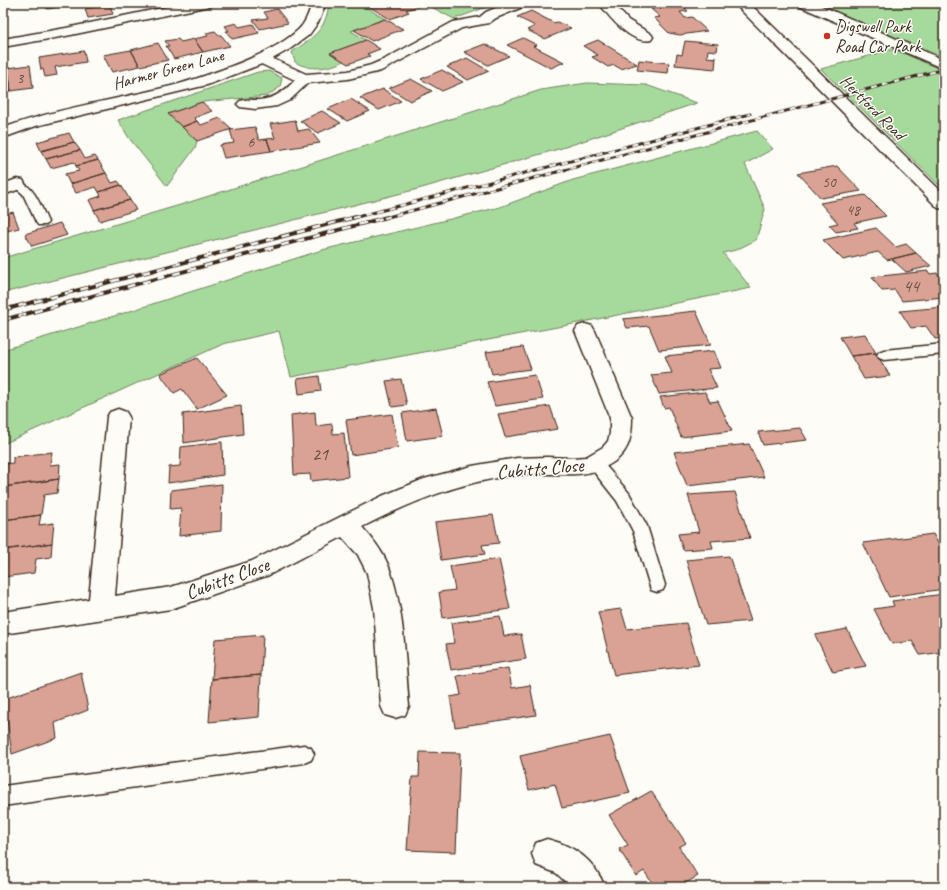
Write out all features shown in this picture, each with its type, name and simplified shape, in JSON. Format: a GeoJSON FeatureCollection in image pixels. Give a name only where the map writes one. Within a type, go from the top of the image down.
{"type":"FeatureCollection","features":[{"type":"Feature","properties":{"kind":"street"},"geometry":{"type":"LineString","coordinates":[[3,42],[66,32],[205,3]]}},
{"type":"Feature","properties":{"kind":"street","name":"Harmer Green Lane"},"geometry":{"type":"LineString","coordinates":[[3,133],[85,109],[195,84],[262,59],[285,46],[304,32],[312,21],[319,3]]}},
{"type":"Feature","properties":{"kind":"street"},"geometry":{"type":"LineString","coordinates":[[262,59],[304,79],[348,75],[376,68],[458,25],[484,20],[491,15],[520,3]]}},
{"type":"Feature","properties":{"kind":"street"},"geometry":{"type":"LineString","coordinates":[[606,3],[611,12],[627,28],[646,37]]}},
{"type":"Feature","properties":{"kind":"street","name":"Hertford Road"},"geometry":{"type":"LineString","coordinates":[[741,3],[944,204]]}},
{"type":"Feature","properties":{"kind":"street"},"geometry":{"type":"LineString","coordinates":[[804,3],[866,34],[944,65]]}},
{"type":"Feature","properties":{"kind":"street"},"geometry":{"type":"LineString","coordinates":[[245,104],[261,105],[282,99],[291,93],[304,79]]}},
{"type":"Feature","properties":{"kind":"street","name":"Cubitts Close"},"geometry":{"type":"LineString","coordinates":[[3,623],[101,610],[171,598],[260,568],[346,526],[390,502],[424,488],[472,475],[517,467],[547,465],[572,467],[589,465],[611,453],[618,444],[621,433],[621,418],[585,331]]}},
{"type":"Feature","properties":{"kind":"street"},"geometry":{"type":"LineString","coordinates":[[101,610],[118,417]]}},
{"type":"Feature","properties":{"kind":"street"},"geometry":{"type":"LineString","coordinates":[[346,526],[366,548],[379,572],[387,608],[395,706]]}},
{"type":"Feature","properties":{"kind":"street"},"geometry":{"type":"LineString","coordinates":[[547,854],[561,858],[580,872],[590,887]]}},
{"type":"Feature","properties":{"kind":"lane"},"geometry":{"type":"LineString","coordinates":[[10,187],[28,192],[42,222]]}},
{"type":"Feature","properties":{"kind":"lane"},"geometry":{"type":"LineString","coordinates":[[884,355],[944,349]]}},
{"type":"Feature","properties":{"kind":"lane"},"geometry":{"type":"LineString","coordinates":[[594,462],[623,497],[641,531],[657,585]]}},
{"type":"Feature","properties":{"kind":"lane"},"geometry":{"type":"LineString","coordinates":[[3,796],[304,754]]}},
{"type":"Feature","properties":{"kind":"green space"},"geometry":{"type":"Polygon","coordinates":[[[329,3],[378,3],[366,7],[385,19],[351,31],[366,40],[331,53],[344,61],[338,64],[313,68],[295,62],[292,52],[307,42],[318,32],[325,20],[329,3]]]}},
{"type":"Feature","properties":{"kind":"green space"},"geometry":{"type":"Polygon","coordinates":[[[424,3],[498,3],[454,19],[424,3]]]}},
{"type":"Feature","properties":{"kind":"green space"},"geometry":{"type":"Polygon","coordinates":[[[817,3],[944,3],[944,58],[817,3]]]}},
{"type":"Feature","properties":{"kind":"green space"},"geometry":{"type":"Polygon","coordinates":[[[894,49],[944,71],[944,190],[821,69],[894,49]]]}},
{"type":"Feature","properties":{"kind":"green space"},"geometry":{"type":"Polygon","coordinates":[[[269,71],[282,78],[280,87],[267,96],[202,102],[168,114],[197,141],[195,148],[167,186],[129,138],[118,120],[258,72],[269,71]]]}},
{"type":"Feature","properties":{"kind":"green space"},"geometry":{"type":"Polygon","coordinates":[[[587,83],[646,85],[697,103],[562,148],[418,189],[3,293],[3,258],[190,202],[541,90],[587,83]]]}},
{"type":"Feature","properties":{"kind":"green space"},"geometry":{"type":"Polygon","coordinates":[[[757,131],[773,149],[745,164],[765,209],[756,240],[736,250],[723,253],[751,288],[568,325],[291,377],[279,331],[223,344],[3,444],[3,350],[322,250],[500,207],[573,180],[757,131]]]}},
{"type":"Feature","properties":{"kind":"building"},"geometry":{"type":"Polygon","coordinates":[[[45,3],[86,3],[47,9],[45,3]]]}},
{"type":"Feature","properties":{"kind":"building"},"geometry":{"type":"Polygon","coordinates":[[[378,3],[414,3],[419,6],[406,10],[409,12],[390,19],[368,6],[378,3]]]}},
{"type":"Feature","properties":{"kind":"building"},"geometry":{"type":"Polygon","coordinates":[[[681,4],[688,11],[680,12],[685,18],[692,17],[707,31],[680,35],[669,33],[654,18],[660,17],[651,9],[681,4]]]}},
{"type":"Feature","properties":{"kind":"building"},"geometry":{"type":"Polygon","coordinates":[[[110,5],[113,14],[88,18],[85,9],[110,5]]]}},
{"type":"Feature","properties":{"kind":"building"},"geometry":{"type":"Polygon","coordinates":[[[277,9],[288,23],[260,29],[253,20],[268,18],[264,12],[277,9]]]}},
{"type":"Feature","properties":{"kind":"building"},"geometry":{"type":"Polygon","coordinates":[[[531,11],[554,23],[557,22],[571,28],[545,39],[527,30],[535,26],[517,17],[531,11]]]}},
{"type":"Feature","properties":{"kind":"building"},"geometry":{"type":"Polygon","coordinates":[[[385,19],[403,29],[372,41],[354,30],[385,19]]]}},
{"type":"Feature","properties":{"kind":"building"},"geometry":{"type":"Polygon","coordinates":[[[236,23],[239,27],[253,24],[259,33],[232,39],[226,31],[229,31],[225,26],[236,23]]]}},
{"type":"Feature","properties":{"kind":"building"},"geometry":{"type":"Polygon","coordinates":[[[215,31],[221,35],[230,46],[203,52],[194,39],[208,36],[206,33],[215,31]]]}},
{"type":"Feature","properties":{"kind":"building"},"geometry":{"type":"Polygon","coordinates":[[[523,38],[537,45],[533,46],[564,62],[551,68],[507,45],[523,38]]]}},
{"type":"Feature","properties":{"kind":"building"},"geometry":{"type":"Polygon","coordinates":[[[178,39],[181,42],[194,39],[203,52],[174,59],[166,46],[169,46],[165,41],[178,39]]]}},
{"type":"Feature","properties":{"kind":"building"},"geometry":{"type":"Polygon","coordinates":[[[366,40],[380,49],[367,54],[370,56],[348,64],[330,53],[366,40]]]}},
{"type":"Feature","properties":{"kind":"building"},"geometry":{"type":"Polygon","coordinates":[[[598,40],[637,64],[621,69],[614,65],[608,67],[592,57],[598,55],[583,46],[598,40]]]}},
{"type":"Feature","properties":{"kind":"building"},"geometry":{"type":"Polygon","coordinates":[[[685,41],[718,44],[717,51],[708,50],[707,57],[716,58],[715,69],[675,65],[677,54],[682,55],[685,41]]]}},
{"type":"Feature","properties":{"kind":"building"},"geometry":{"type":"Polygon","coordinates":[[[158,43],[168,60],[140,66],[131,50],[158,43]]]}},
{"type":"Feature","properties":{"kind":"building"},"geometry":{"type":"Polygon","coordinates":[[[485,44],[509,56],[488,65],[464,52],[485,44]]]}},
{"type":"Feature","properties":{"kind":"building"},"geometry":{"type":"Polygon","coordinates":[[[131,50],[140,66],[112,72],[103,55],[131,50]]]}},
{"type":"Feature","properties":{"kind":"building"},"geometry":{"type":"Polygon","coordinates":[[[84,51],[86,62],[55,67],[57,75],[45,77],[43,69],[41,70],[39,58],[84,51]]]}},
{"type":"Feature","properties":{"kind":"building"},"geometry":{"type":"Polygon","coordinates":[[[467,58],[489,71],[468,80],[447,67],[467,58]]]}},
{"type":"Feature","properties":{"kind":"building"},"geometry":{"type":"Polygon","coordinates":[[[639,60],[669,63],[668,73],[637,70],[639,60]]]}},
{"type":"Feature","properties":{"kind":"building"},"geometry":{"type":"Polygon","coordinates":[[[30,65],[33,88],[11,91],[8,68],[30,65]]]}},
{"type":"Feature","properties":{"kind":"building"},"geometry":{"type":"Polygon","coordinates":[[[8,68],[11,91],[3,93],[3,69],[8,68]]]}},
{"type":"Feature","properties":{"kind":"building"},"geometry":{"type":"Polygon","coordinates":[[[442,70],[463,82],[442,91],[421,79],[442,70]]]}},
{"type":"Feature","properties":{"kind":"building"},"geometry":{"type":"Polygon","coordinates":[[[411,79],[432,91],[410,101],[389,88],[411,79]]]}},
{"type":"Feature","properties":{"kind":"building"},"geometry":{"type":"Polygon","coordinates":[[[383,89],[401,101],[379,110],[360,98],[383,89]]]}},
{"type":"Feature","properties":{"kind":"building"},"geometry":{"type":"Polygon","coordinates":[[[351,99],[370,111],[347,121],[328,109],[351,99]]]}},
{"type":"Feature","properties":{"kind":"building"},"geometry":{"type":"Polygon","coordinates":[[[202,102],[212,111],[194,118],[197,121],[182,127],[168,114],[202,102]]]}},
{"type":"Feature","properties":{"kind":"building"},"geometry":{"type":"Polygon","coordinates":[[[322,111],[341,123],[318,133],[300,121],[322,111]]]}},
{"type":"Feature","properties":{"kind":"building"},"geometry":{"type":"Polygon","coordinates":[[[220,118],[232,129],[197,141],[182,127],[197,121],[201,125],[220,118]]]}},
{"type":"Feature","properties":{"kind":"building"},"geometry":{"type":"Polygon","coordinates":[[[295,120],[298,131],[309,129],[320,143],[271,151],[267,139],[275,138],[270,124],[295,120]]]}},
{"type":"Feature","properties":{"kind":"building"},"geometry":{"type":"Polygon","coordinates":[[[255,127],[259,140],[267,139],[271,151],[224,158],[220,145],[234,143],[230,130],[255,127]]]}},
{"type":"Feature","properties":{"kind":"building"},"geometry":{"type":"Polygon","coordinates":[[[69,133],[74,142],[41,151],[37,142],[69,133]]]}},
{"type":"Feature","properties":{"kind":"building"},"geometry":{"type":"Polygon","coordinates":[[[74,142],[80,150],[46,159],[41,151],[74,142]]]}},
{"type":"Feature","properties":{"kind":"building"},"geometry":{"type":"Polygon","coordinates":[[[80,150],[85,159],[95,156],[98,160],[76,166],[74,162],[51,168],[46,159],[80,150]]]}},
{"type":"Feature","properties":{"kind":"building"},"geometry":{"type":"Polygon","coordinates":[[[98,160],[106,173],[70,184],[65,174],[79,171],[76,166],[98,160]]]}},
{"type":"Feature","properties":{"kind":"building"},"geometry":{"type":"Polygon","coordinates":[[[837,166],[861,191],[821,198],[798,173],[837,166]]]}},
{"type":"Feature","properties":{"kind":"building"},"geometry":{"type":"Polygon","coordinates":[[[106,173],[112,183],[118,181],[121,185],[99,192],[96,187],[76,193],[70,184],[106,173]]]}},
{"type":"Feature","properties":{"kind":"building"},"geometry":{"type":"Polygon","coordinates":[[[121,185],[130,200],[94,210],[89,200],[101,196],[99,192],[121,185]]]}},
{"type":"Feature","properties":{"kind":"building"},"geometry":{"type":"Polygon","coordinates":[[[865,195],[886,216],[854,223],[858,228],[836,232],[829,225],[838,223],[820,203],[865,195]]]}},
{"type":"Feature","properties":{"kind":"building"},"geometry":{"type":"Polygon","coordinates":[[[130,200],[136,210],[100,221],[94,210],[130,200]]]}},
{"type":"Feature","properties":{"kind":"building"},"geometry":{"type":"Polygon","coordinates":[[[13,212],[19,228],[3,232],[3,215],[13,212]]]}},
{"type":"Feature","properties":{"kind":"building"},"geometry":{"type":"Polygon","coordinates":[[[60,223],[67,235],[32,246],[25,234],[60,223]]]}},
{"type":"Feature","properties":{"kind":"building"},"geometry":{"type":"Polygon","coordinates":[[[876,228],[896,247],[906,244],[916,253],[887,260],[878,252],[843,260],[823,240],[876,228]]]}},
{"type":"Feature","properties":{"kind":"building"},"geometry":{"type":"Polygon","coordinates":[[[916,253],[931,266],[906,272],[892,259],[916,253]]]}},
{"type":"Feature","properties":{"kind":"building"},"geometry":{"type":"Polygon","coordinates":[[[928,271],[930,274],[937,273],[944,282],[944,297],[902,301],[895,290],[882,291],[872,277],[928,271]]]}},
{"type":"Feature","properties":{"kind":"building"},"geometry":{"type":"Polygon","coordinates":[[[944,307],[944,338],[935,339],[926,326],[911,328],[900,311],[944,307]]]}},
{"type":"Feature","properties":{"kind":"building"},"geometry":{"type":"Polygon","coordinates":[[[696,311],[711,345],[659,350],[649,326],[627,328],[623,319],[696,311]]]}},
{"type":"Feature","properties":{"kind":"building"},"geometry":{"type":"Polygon","coordinates":[[[865,334],[876,353],[851,356],[840,337],[865,334]]]}},
{"type":"Feature","properties":{"kind":"building"},"geometry":{"type":"Polygon","coordinates":[[[523,347],[531,369],[492,374],[486,352],[523,347]]]}},
{"type":"Feature","properties":{"kind":"building"},"geometry":{"type":"Polygon","coordinates":[[[714,351],[721,368],[708,369],[717,388],[659,394],[651,375],[672,373],[665,356],[714,351]]]}},
{"type":"Feature","properties":{"kind":"building"},"geometry":{"type":"Polygon","coordinates":[[[876,353],[890,376],[864,379],[851,356],[876,353]]]}},
{"type":"Feature","properties":{"kind":"building"},"geometry":{"type":"Polygon","coordinates":[[[197,358],[227,395],[197,409],[182,389],[174,393],[160,374],[197,358]]]}},
{"type":"Feature","properties":{"kind":"building"},"geometry":{"type":"Polygon","coordinates":[[[535,375],[543,399],[495,406],[487,382],[535,375]]]}},
{"type":"Feature","properties":{"kind":"building"},"geometry":{"type":"Polygon","coordinates":[[[319,376],[321,391],[299,394],[297,379],[319,376]]]}},
{"type":"Feature","properties":{"kind":"building"},"geometry":{"type":"Polygon","coordinates":[[[401,379],[407,405],[392,407],[386,381],[401,379]]]}},
{"type":"Feature","properties":{"kind":"building"},"geometry":{"type":"Polygon","coordinates":[[[705,392],[710,402],[718,401],[732,431],[681,437],[669,407],[664,408],[660,397],[705,392]]]}},
{"type":"Feature","properties":{"kind":"building"},"geometry":{"type":"Polygon","coordinates":[[[241,406],[243,434],[184,443],[183,414],[241,406]]]}},
{"type":"Feature","properties":{"kind":"building"},"geometry":{"type":"Polygon","coordinates":[[[550,406],[558,429],[505,437],[498,414],[550,406]]]}},
{"type":"Feature","properties":{"kind":"building"},"geometry":{"type":"Polygon","coordinates":[[[436,408],[443,436],[407,441],[402,413],[436,408]]]}},
{"type":"Feature","properties":{"kind":"building"},"geometry":{"type":"Polygon","coordinates":[[[315,412],[316,426],[332,424],[333,434],[344,433],[348,477],[311,481],[310,474],[294,475],[291,415],[315,412]]]}},
{"type":"Feature","properties":{"kind":"building"},"geometry":{"type":"Polygon","coordinates":[[[392,414],[398,448],[351,455],[346,420],[392,414]]]}},
{"type":"Feature","properties":{"kind":"building"},"geometry":{"type":"Polygon","coordinates":[[[800,428],[807,440],[763,445],[758,432],[800,428]]]}},
{"type":"Feature","properties":{"kind":"building"},"geometry":{"type":"Polygon","coordinates":[[[222,442],[223,475],[168,483],[169,467],[180,466],[181,447],[222,442]]]}},
{"type":"Feature","properties":{"kind":"building"},"geometry":{"type":"Polygon","coordinates":[[[749,444],[764,477],[687,486],[674,452],[749,444]]]}},
{"type":"Feature","properties":{"kind":"building"},"geometry":{"type":"Polygon","coordinates":[[[52,452],[50,465],[60,464],[59,479],[3,487],[3,464],[13,463],[13,457],[52,452]]]}},
{"type":"Feature","properties":{"kind":"building"},"geometry":{"type":"Polygon","coordinates":[[[59,479],[57,493],[44,495],[41,515],[3,520],[3,487],[59,479]]]}},
{"type":"Feature","properties":{"kind":"building"},"geometry":{"type":"Polygon","coordinates":[[[222,484],[221,531],[179,536],[181,508],[170,509],[171,490],[222,484]]]}},
{"type":"Feature","properties":{"kind":"building"},"geometry":{"type":"Polygon","coordinates":[[[735,492],[750,538],[711,541],[713,548],[683,550],[678,534],[699,532],[688,495],[735,492]]]}},
{"type":"Feature","properties":{"kind":"building"},"geometry":{"type":"Polygon","coordinates":[[[41,515],[39,525],[54,523],[52,543],[3,550],[3,520],[41,515]]]}},
{"type":"Feature","properties":{"kind":"building"},"geometry":{"type":"Polygon","coordinates":[[[493,515],[499,543],[482,545],[485,554],[441,560],[435,522],[493,515]]]}},
{"type":"Feature","properties":{"kind":"building"},"geometry":{"type":"Polygon","coordinates":[[[933,534],[944,554],[944,589],[889,597],[863,543],[933,534]]]}},
{"type":"Feature","properties":{"kind":"building"},"geometry":{"type":"Polygon","coordinates":[[[52,543],[51,557],[36,559],[34,573],[3,577],[3,550],[52,543]]]}},
{"type":"Feature","properties":{"kind":"building"},"geometry":{"type":"Polygon","coordinates":[[[729,556],[751,621],[706,625],[686,560],[729,556]]]}},
{"type":"Feature","properties":{"kind":"building"},"geometry":{"type":"Polygon","coordinates":[[[499,559],[510,609],[443,618],[439,592],[455,590],[450,566],[499,559]]]}},
{"type":"Feature","properties":{"kind":"building"},"geometry":{"type":"Polygon","coordinates":[[[944,594],[944,652],[920,655],[912,641],[892,644],[874,609],[894,606],[892,601],[944,594]]]}},
{"type":"Feature","properties":{"kind":"building"},"geometry":{"type":"Polygon","coordinates":[[[621,609],[627,629],[686,623],[699,665],[614,675],[598,612],[621,609]]]}},
{"type":"Feature","properties":{"kind":"building"},"geometry":{"type":"Polygon","coordinates":[[[500,616],[504,636],[521,634],[526,659],[451,670],[446,644],[454,643],[451,623],[500,616]]]}},
{"type":"Feature","properties":{"kind":"building"},"geometry":{"type":"Polygon","coordinates":[[[847,629],[866,666],[833,672],[815,635],[847,629]]]}},
{"type":"Feature","properties":{"kind":"building"},"geometry":{"type":"Polygon","coordinates":[[[263,635],[261,675],[212,679],[215,639],[263,635]]]}},
{"type":"Feature","properties":{"kind":"building"},"geometry":{"type":"Polygon","coordinates":[[[508,668],[512,688],[530,685],[536,715],[455,727],[450,697],[461,695],[457,676],[508,668]]]}},
{"type":"Feature","properties":{"kind":"building"},"geometry":{"type":"Polygon","coordinates":[[[81,672],[88,710],[55,723],[57,738],[12,754],[4,699],[81,672]]]}},
{"type":"Feature","properties":{"kind":"building"},"geometry":{"type":"Polygon","coordinates":[[[261,675],[259,717],[209,722],[212,679],[261,675]]]}},
{"type":"Feature","properties":{"kind":"building"},"geometry":{"type":"Polygon","coordinates":[[[3,692],[7,718],[3,719],[3,692]]]}},
{"type":"Feature","properties":{"kind":"building"},"geometry":{"type":"Polygon","coordinates":[[[610,736],[630,793],[562,808],[555,784],[529,790],[520,756],[610,736]]]}},
{"type":"Feature","properties":{"kind":"building"},"geometry":{"type":"Polygon","coordinates":[[[420,752],[460,753],[456,852],[407,850],[412,777],[419,777],[420,752]]]}},
{"type":"Feature","properties":{"kind":"building"},"geometry":{"type":"Polygon","coordinates":[[[651,791],[686,843],[679,847],[698,876],[679,887],[655,887],[644,871],[636,876],[619,849],[628,845],[609,815],[651,791]]]}},
{"type":"Feature","properties":{"kind":"railway"},"geometry":{"type":"LineString","coordinates":[[384,218],[944,69]]}},
{"type":"Feature","properties":{"kind":"railway"},"geometry":{"type":"LineString","coordinates":[[353,218],[750,114]]}},
{"type":"Feature","properties":{"kind":"railway"},"geometry":{"type":"LineString","coordinates":[[3,310],[356,217]]}},
{"type":"Feature","properties":{"kind":"railway"},"geometry":{"type":"LineString","coordinates":[[3,320],[387,217]]}},
{"type":"Feature","properties":{"kind":"place","name":"Digswell Park Road Car Park"},"geometry":{"type":"Point","coordinates":[827,36]}}]}
